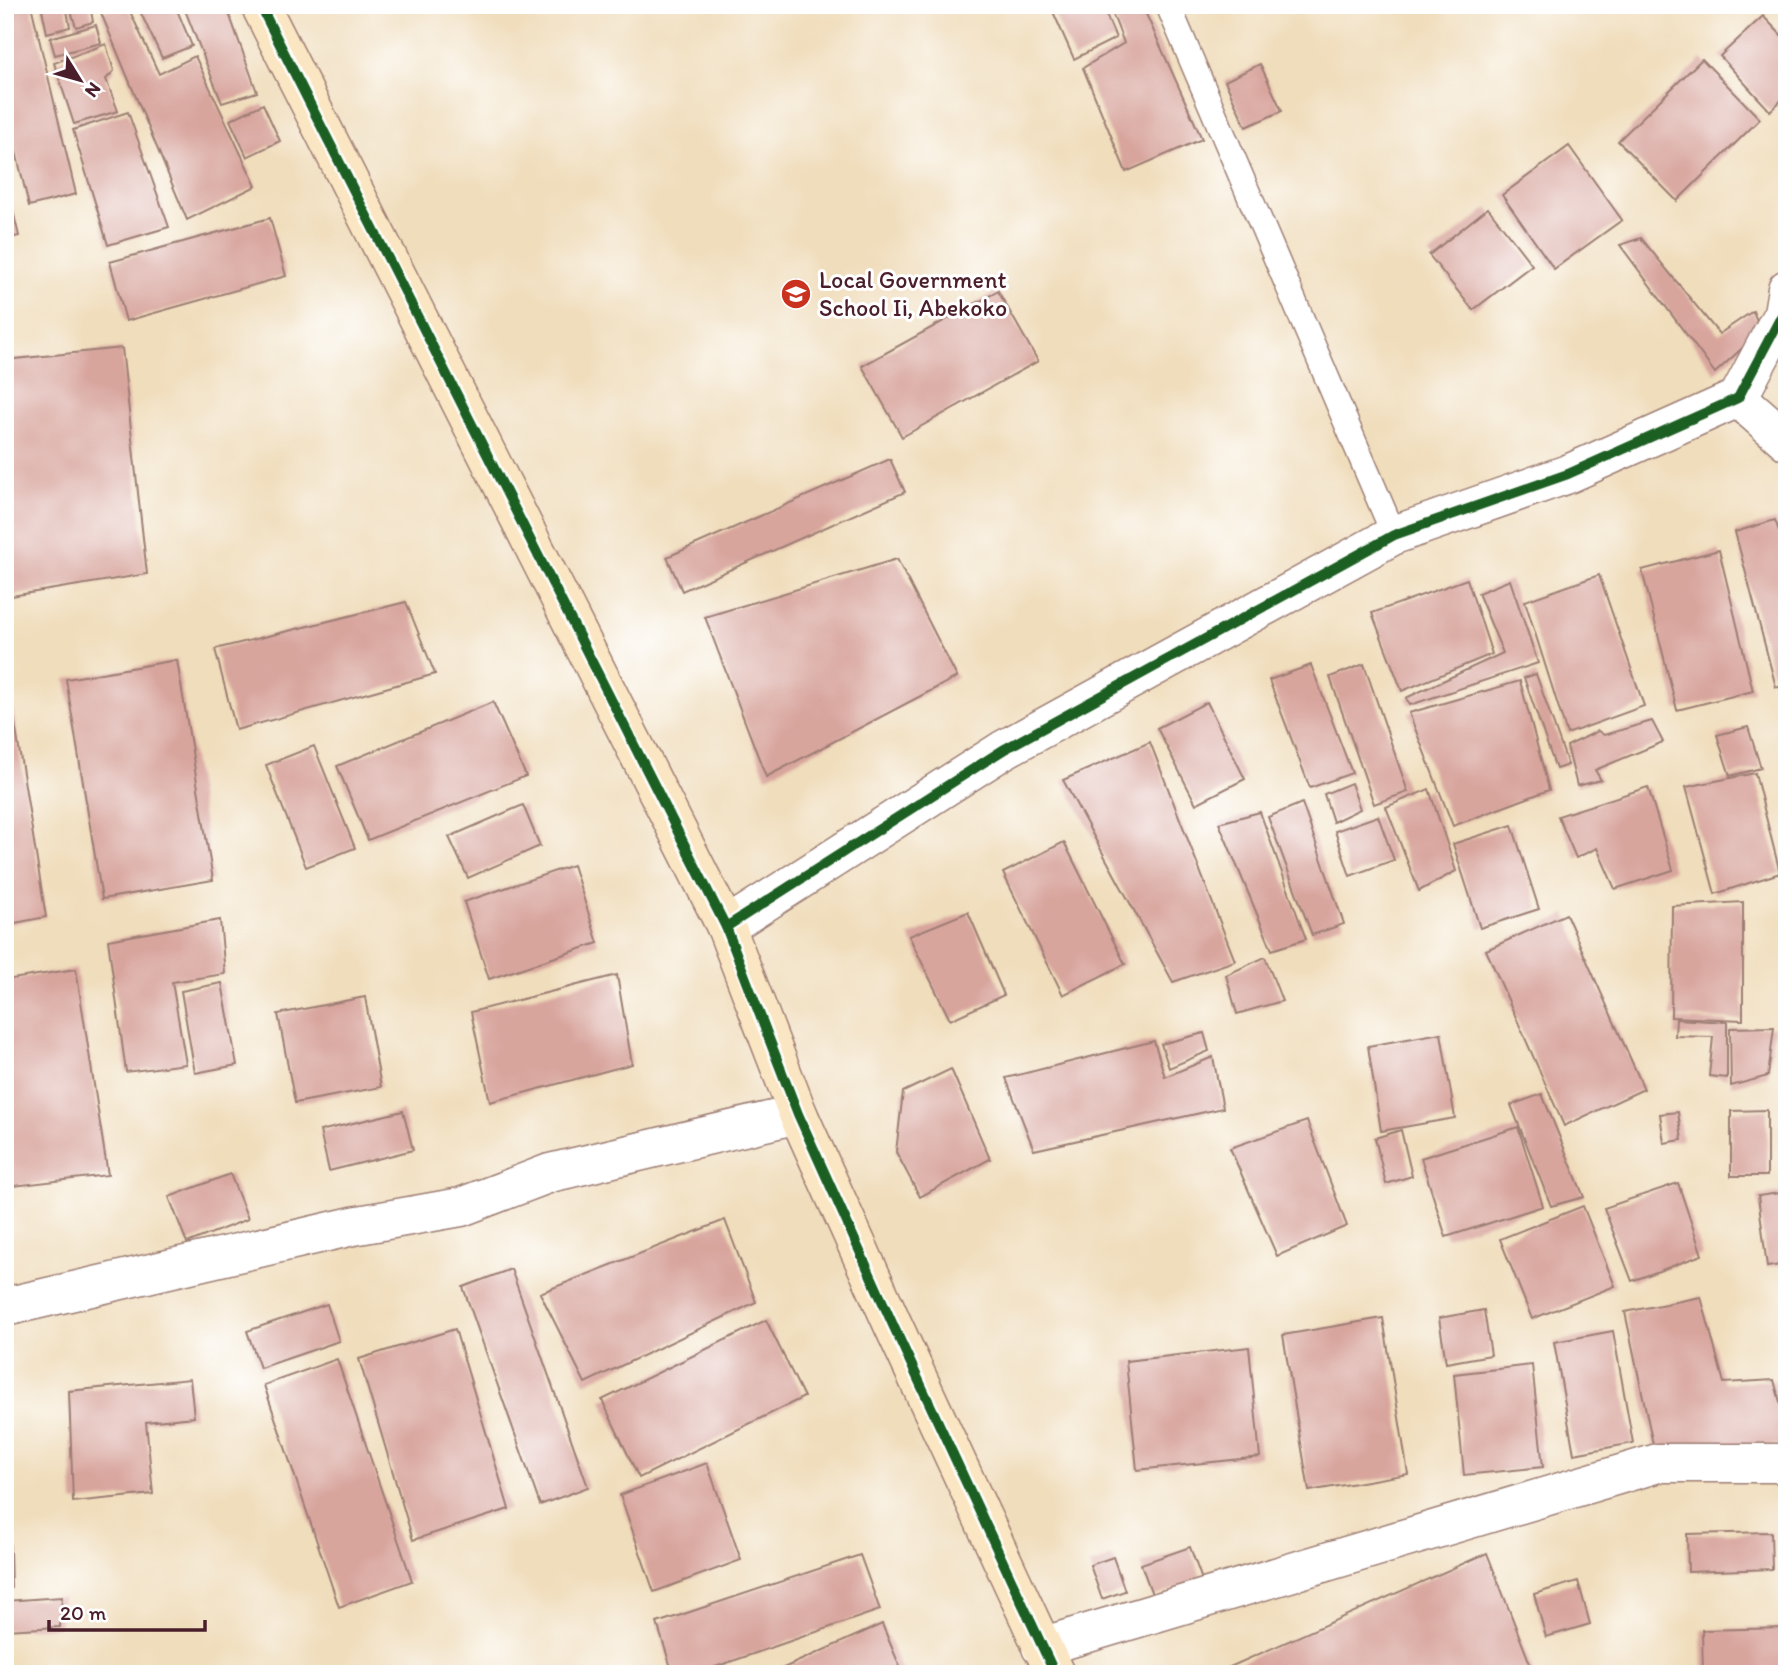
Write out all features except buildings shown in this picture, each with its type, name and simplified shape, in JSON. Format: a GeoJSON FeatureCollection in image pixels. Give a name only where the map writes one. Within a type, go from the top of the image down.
{"type":"FeatureCollection","features":[{"type":"Feature","properties":{"kind":"street"},"geometry":{"type":"LineString","coordinates":[[260,5],[726,927],[798,1114],[1048,1660],[1658,1463],[1787,1463]]}},
{"type":"Feature","properties":{"kind":"street"},"geometry":{"type":"LineString","coordinates":[[726,927],[1003,750],[1394,535],[1568,474],[1738,398],[1783,313],[1787,289]]}},
{"type":"Feature","properties":{"kind":"street"},"geometry":{"type":"LineString","coordinates":[[1738,398],[1787,441]]}},
{"type":"Feature","properties":{"kind":"street"},"geometry":{"type":"LineString","coordinates":[[5,1307],[354,1226],[461,1207],[550,1173],[798,1114]]}},
{"type":"Feature","properties":{"kind":"lane"},"geometry":{"type":"LineString","coordinates":[[1168,5],[1394,535]]}},
{"type":"Feature","properties":{"kind":"cycle path"},"geometry":{"type":"LineString","coordinates":[[260,5],[726,927],[798,1114],[1055,1674]]}},
{"type":"Feature","properties":{"kind":"cycle path"},"geometry":{"type":"LineString","coordinates":[[726,927],[1003,750],[1394,535],[1568,474],[1738,398],[1783,313],[1787,289]]}},
{"type":"Feature","properties":{"kind":"place","name":"Local Government School Ii, Abekoko"},"geometry":{"type":"Point","coordinates":[796,294]}}]}
